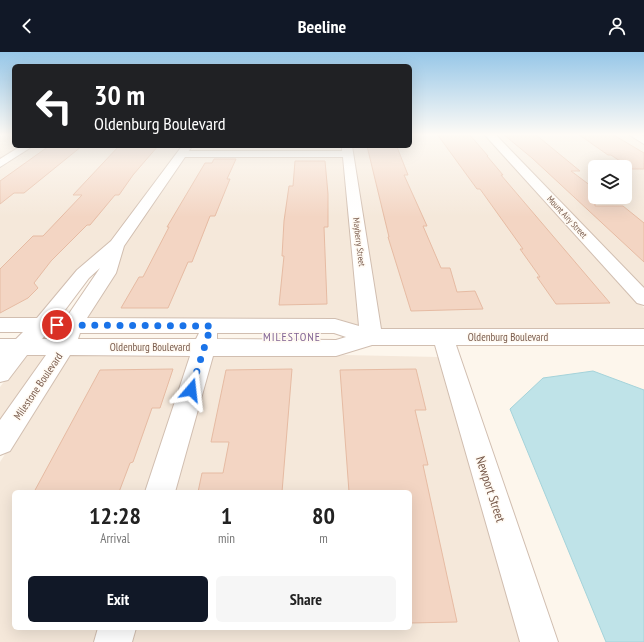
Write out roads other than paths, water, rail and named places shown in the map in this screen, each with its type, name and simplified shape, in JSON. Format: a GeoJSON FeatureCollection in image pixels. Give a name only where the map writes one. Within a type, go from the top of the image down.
{"type":"FeatureCollection","features":[{"type":"Feature","properties":{"kind":"street","name":"Milestone Boulevard"},"geometry":{"type":"LineString","coordinates":[[0,373],[10,347],[43,325],[83,274],[117,244],[176,162]]}},
{"type":"Feature","properties":{"kind":"street","name":"Mayberry Street"},"geometry":{"type":"LineString","coordinates":[[349,162],[371,337]]}},
{"type":"Feature","properties":{"kind":"street","name":"Mount Airy Street"},"geometry":{"type":"LineString","coordinates":[[515,162],[644,299]]}},
{"type":"Feature","properties":{"kind":"street","name":"Milestone Boulevard"},"geometry":{"type":"LineString","coordinates":[[0,442],[64,347],[72,325],[107,274],[117,244]]}},
{"type":"Feature","properties":{"kind":"street","name":"Oldenburg Boulevard"},"geometry":{"type":"LineString","coordinates":[[0,325],[72,325],[336,348],[371,337],[644,337]]}},
{"type":"Feature","properties":{"kind":"street","name":"Oldenburg Boulevard"},"geometry":{"type":"LineString","coordinates":[[10,347],[64,347],[208,337]]}},
{"type":"Feature","properties":{"kind":"street"},"geometry":{"type":"LineString","coordinates":[[161,490],[208,337]]}},
{"type":"Feature","properties":{"kind":"street","name":"Newport Street"},"geometry":{"type":"LineString","coordinates":[[443,337],[539,642]]}},
{"type":"Feature","properties":{"kind":"street"},"geometry":{"type":"LineString","coordinates":[[113,642],[116,630]]}},
{"type":"Feature","properties":{"kind":"water"},"geometry":{"type":"Polygon","coordinates":[[[593,371],[644,390],[644,642],[606,642],[510,409],[543,378],[593,371]]]}},
{"type":"Feature","properties":{"kind":"district","name":"MILESTONE"},"geometry":{"type":"Point","coordinates":[292,337]}}]}
